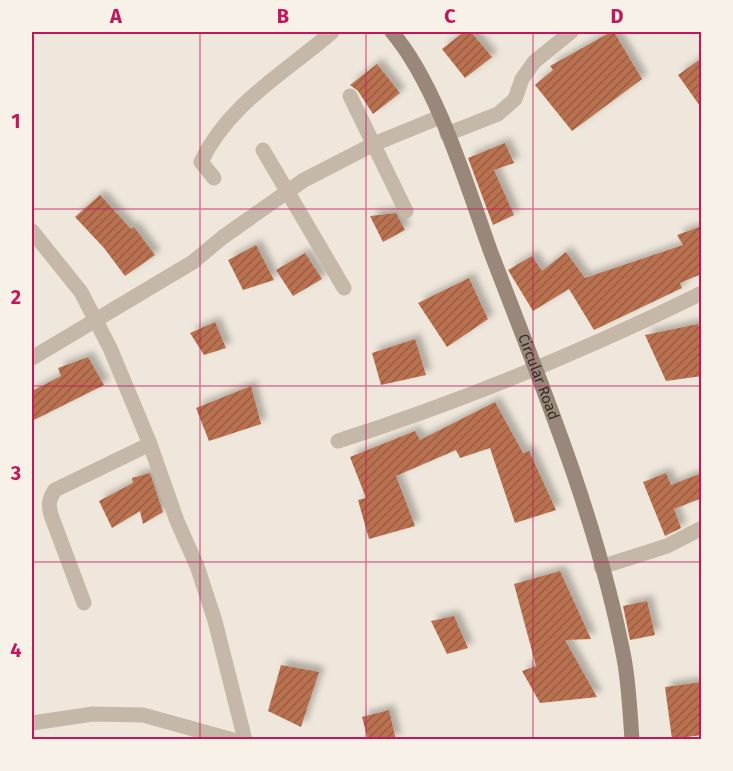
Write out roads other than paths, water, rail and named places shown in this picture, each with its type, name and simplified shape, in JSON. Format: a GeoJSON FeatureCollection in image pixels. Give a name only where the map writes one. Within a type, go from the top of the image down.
{"type":"FeatureCollection","features":[{"type":"Feature","properties":{"kind":"main road","name":"Circular Road"},"geometry":{"type":"LineString","coordinates":[[392,32],[413,63],[447,134],[537,367],[583,498],[624,659],[632,740]]}},
{"type":"Feature","properties":{"kind":"street"},"geometry":{"type":"LineString","coordinates":[[214,178],[201,162],[212,138],[251,96],[291,67],[332,32]]}},
{"type":"Feature","properties":{"kind":"street"},"geometry":{"type":"LineString","coordinates":[[447,134],[498,114],[515,99],[522,79],[534,62],[571,32]]}},
{"type":"Feature","properties":{"kind":"street"},"geometry":{"type":"LineString","coordinates":[[350,96],[406,211]]}},
{"type":"Feature","properties":{"kind":"street"},"geometry":{"type":"LineString","coordinates":[[32,358],[193,262],[287,191],[374,144],[440,117]]}},
{"type":"Feature","properties":{"kind":"street"},"geometry":{"type":"LineString","coordinates":[[263,150],[344,288]]}},
{"type":"Feature","properties":{"kind":"street"},"geometry":{"type":"LineString","coordinates":[[32,231],[81,292],[96,320],[150,444],[212,610],[245,740]]}},
{"type":"Feature","properties":{"kind":"street"},"geometry":{"type":"LineString","coordinates":[[338,441],[406,419],[537,367],[622,332],[702,293]]}},
{"type":"Feature","properties":{"kind":"street"},"geometry":{"type":"LineString","coordinates":[[84,603],[51,515],[48,504],[50,497],[55,490],[150,444]]}},
{"type":"Feature","properties":{"kind":"street"},"geometry":{"type":"LineString","coordinates":[[601,567],[667,546],[702,528]]}},
{"type":"Feature","properties":{"kind":"street"},"geometry":{"type":"LineString","coordinates":[[32,723],[93,714],[143,715],[234,740]]}}]}
